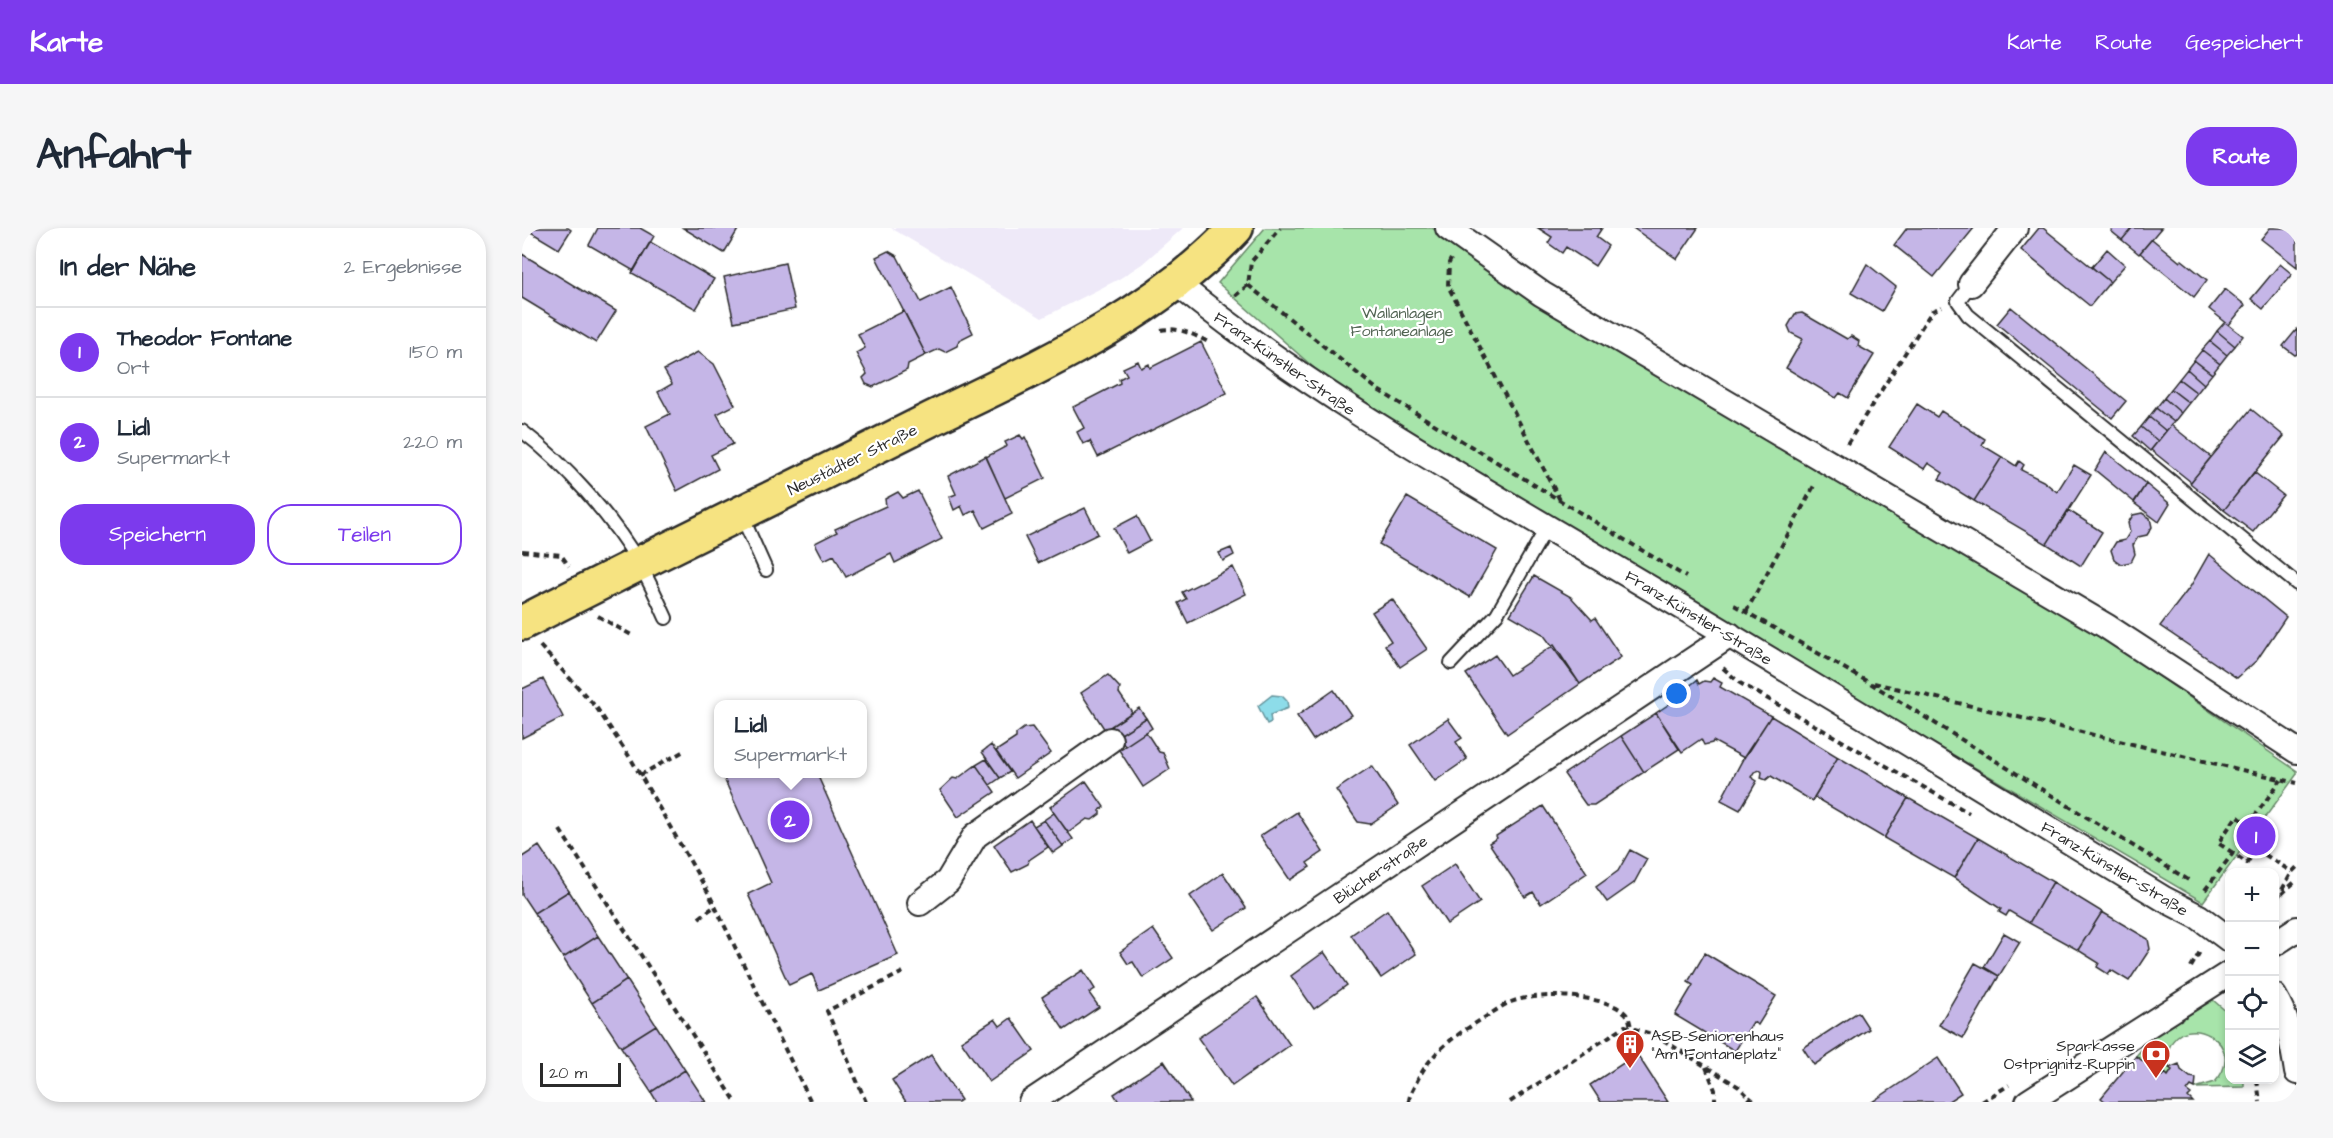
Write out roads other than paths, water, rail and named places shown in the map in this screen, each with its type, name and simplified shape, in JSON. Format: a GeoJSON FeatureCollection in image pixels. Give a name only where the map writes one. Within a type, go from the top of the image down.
{"type":"FeatureCollection","features":[{"type":"Feature","properties":{"kind":"main road","name":"Neustädter Straße"},"geometry":{"type":"LineString","coordinates":[[529,632],[639,562],[1034,369],[1138,311],[1176,283],[1236,228]]}},
{"type":"Feature","properties":{"kind":"street"},"geometry":{"type":"LineString","coordinates":[[1965,292],[2015,228]]}},
{"type":"Feature","properties":{"kind":"street"},"geometry":{"type":"LineString","coordinates":[[1456,233],[1542,294],[2106,626],[2297,751]]}},
{"type":"Feature","properties":{"kind":"street","name":"Franz-Künstler-Straße"},"geometry":{"type":"LineString","coordinates":[[1176,283],[1240,334],[1364,417],[1730,635],[2164,899],[2199,917],[2225,937]]}},
{"type":"Feature","properties":{"kind":"street","name":"Blücherstraße"},"geometry":{"type":"LineString","coordinates":[[1031,1102],[1730,635]]}},
{"type":"Feature","properties":{"kind":"street"},"geometry":{"type":"LineString","coordinates":[[920,903],[948,881],[975,836],[1110,740]]}},
{"type":"Feature","properties":{"kind":"street"},"geometry":{"type":"LineString","coordinates":[[2279,941],[2297,929]]}},
{"type":"Feature","properties":{"kind":"street"},"geometry":{"type":"LineString","coordinates":[[2028,1102],[2225,976]]}},
{"type":"Feature","properties":{"kind":"street"},"geometry":{"type":"LineString","coordinates":[[2279,1005],[2294,1049],[2297,1071]]}},
{"type":"Feature","properties":{"kind":"lane"},"geometry":{"type":"LineString","coordinates":[[1965,292],[1968,315],[2297,584]]}},
{"type":"Feature","properties":{"kind":"lane"},"geometry":{"type":"LineString","coordinates":[[522,431],[572,475],[624,540],[639,562],[666,618]]}},
{"type":"Feature","properties":{"kind":"lane"},"geometry":{"type":"LineString","coordinates":[[740,514],[766,570]]}},
{"type":"Feature","properties":{"kind":"lane"},"geometry":{"type":"LineString","coordinates":[[1451,663],[1497,614],[1547,527]]}},
{"type":"Feature","properties":{"kind":"water"},"geometry":{"type":"Polygon","coordinates":[[[1272,695],[1282,696],[1287,701],[1288,708],[1270,715],[1271,722],[1267,724],[1258,706],[1272,695]]]}},
{"type":"Feature","properties":{"kind":"place","name":"Lidl"},"geometry":{"type":"Point","coordinates":[790,820]}},
{"type":"Feature","properties":{"kind":"place","name":"Theodor Fontane"},"geometry":{"type":"Point","coordinates":[2256,836]}},
{"type":"Feature","properties":{"kind":"place","name":"ASB-Seniorenhaus \"Am Fontaneplatz\""},"geometry":{"type":"Point","coordinates":[1630,1070]}},
{"type":"Feature","properties":{"kind":"place","name":"Sparkasse Ostprignitz-Ruppin"},"geometry":{"type":"Point","coordinates":[2156,1080]}},
{"type":"Feature","properties":{"kind":"park label","name":"Wallanlagen Fontaneanlage"},"geometry":{"type":"Point","coordinates":[1402,321]}}]}
